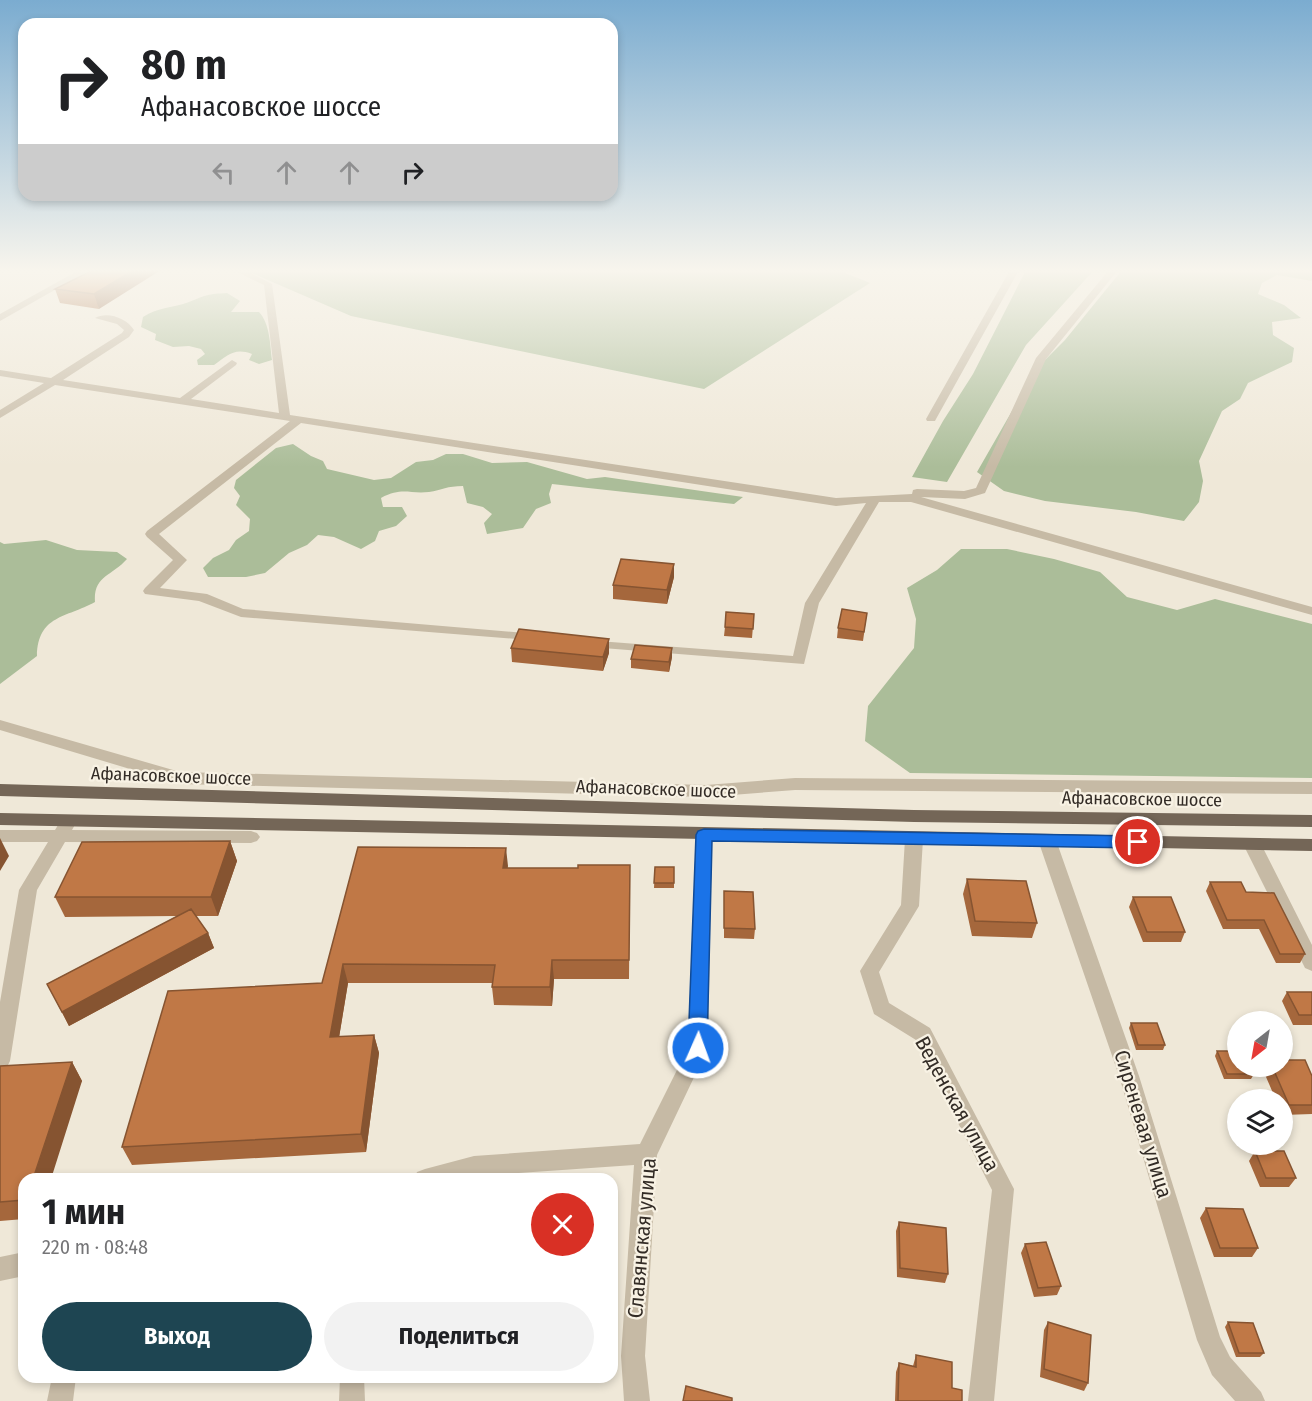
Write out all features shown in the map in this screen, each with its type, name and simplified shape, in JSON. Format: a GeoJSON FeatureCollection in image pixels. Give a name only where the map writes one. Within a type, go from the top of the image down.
{"type":"FeatureCollection","features":[{"type":"Feature","properties":{"kind":"main road","name":"Афанасовское шоссе"},"geometry":{"type":"LineString","coordinates":[[0,790],[914,816],[1312,821]]}},
{"type":"Feature","properties":{"kind":"main road"},"geometry":{"type":"LineString","coordinates":[[0,819],[65,829],[704,835],[1312,845]]}},
{"type":"Feature","properties":{"kind":"street"},"geometry":{"type":"LineString","coordinates":[[0,415],[125,335]]}},
{"type":"Feature","properties":{"kind":"street"},"geometry":{"type":"LineString","coordinates":[[277,335],[292,418]]}},
{"type":"Feature","properties":{"kind":"street"},"geometry":{"type":"LineString","coordinates":[[931,418],[978,335]]}},
{"type":"Feature","properties":{"kind":"street"},"geometry":{"type":"LineString","coordinates":[[905,497],[919,492],[965,495],[981,490],[1041,357],[1059,335]]}},
{"type":"Feature","properties":{"kind":"street"},"geometry":{"type":"LineString","coordinates":[[182,401],[232,363]]}},
{"type":"Feature","properties":{"kind":"street"},"geometry":{"type":"LineString","coordinates":[[0,373],[836,502],[875,499],[892,495],[905,497],[1312,611]]}},
{"type":"Feature","properties":{"kind":"street"},"geometry":{"type":"LineString","coordinates":[[292,418],[151,534],[181,560],[150,591],[202,597],[241,613],[550,639]]}},
{"type":"Feature","properties":{"kind":"street"},"geometry":{"type":"LineString","coordinates":[[573,641],[799,660],[812,603],[875,499]]}},
{"type":"Feature","properties":{"kind":"street"},"geometry":{"type":"LineString","coordinates":[[0,725],[180,778],[706,790],[795,784],[1312,788]]}},
{"type":"Feature","properties":{"kind":"street"},"geometry":{"type":"LineString","coordinates":[[0,836],[65,829],[251,837]]}},
{"type":"Feature","properties":{"kind":"street"},"geometry":{"type":"LineString","coordinates":[[0,1061],[28,890],[65,829]]}},
{"type":"Feature","properties":{"kind":"street","name":"Славянская улица"},"geometry":{"type":"LineString","coordinates":[[637,1401],[633,1356],[646,1154],[698,1048],[704,835]]}},
{"type":"Feature","properties":{"kind":"street","name":"Веденская улица"},"geometry":{"type":"LineString","coordinates":[[914,839],[910,906],[869,971],[881,1008],[923,1034],[1003,1189],[981,1401]]}},
{"type":"Feature","properties":{"kind":"street","name":"Сиреневая улица"},"geometry":{"type":"LineString","coordinates":[[1047,840],[1130,1076],[1209,1340],[1221,1366],[1251,1401]]}},
{"type":"Feature","properties":{"kind":"street"},"geometry":{"type":"LineString","coordinates":[[1252,844],[1312,963]]}},
{"type":"Feature","properties":{"kind":"street"},"geometry":{"type":"LineString","coordinates":[[448,1173],[474,1166],[646,1154]]}},
{"type":"Feature","properties":{"kind":"street"},"geometry":{"type":"LineString","coordinates":[[0,1269],[18,1265]]}},
{"type":"Feature","properties":{"kind":"street"},"geometry":{"type":"LineString","coordinates":[[60,1401],[63,1383]]}},
{"type":"Feature","properties":{"kind":"street"},"geometry":{"type":"LineString","coordinates":[[352,1383],[352,1401]]}},
{"type":"Feature","properties":{"kind":"green space"},"geometry":{"type":"Polygon","coordinates":[[[156,335],[269,335],[272,360],[259,364],[249,360],[252,354],[235,352],[214,365],[198,365],[197,360],[205,354],[201,349],[189,346],[173,347],[155,340],[156,335]]]}},
{"type":"Feature","properties":{"kind":"green space"},"geometry":{"type":"Polygon","coordinates":[[[445,335],[788,335],[704,389],[445,335]]]}},
{"type":"Feature","properties":{"kind":"green space"},"geometry":{"type":"Polygon","coordinates":[[[993,335],[1035,335],[1026,345],[947,482],[912,477],[943,421],[973,374],[993,335]]]}},
{"type":"Feature","properties":{"kind":"green space"},"geometry":{"type":"Polygon","coordinates":[[[1069,335],[1274,335],[1294,348],[1292,362],[1248,383],[1240,399],[1222,411],[1199,461],[1203,481],[1199,502],[1184,521],[1136,512],[1045,501],[1004,491],[977,472],[1036,369],[1069,335]]]}},
{"type":"Feature","properties":{"kind":"green space"},"geometry":{"type":"Polygon","coordinates":[[[293,444],[323,461],[327,469],[374,480],[391,478],[416,462],[433,460],[446,454],[463,454],[492,463],[527,462],[587,479],[605,477],[743,497],[734,504],[552,484],[549,494],[551,503],[536,509],[523,528],[487,534],[484,523],[492,514],[483,507],[467,503],[463,486],[429,492],[400,492],[381,498],[383,507],[402,507],[407,516],[396,526],[379,531],[375,541],[361,549],[334,537],[318,535],[307,545],[289,553],[265,573],[246,577],[208,577],[203,568],[213,558],[229,550],[236,540],[249,531],[250,519],[236,505],[240,496],[234,488],[236,480],[276,448],[293,444]]]}},
{"type":"Feature","properties":{"kind":"green space"},"geometry":{"type":"Polygon","coordinates":[[[46,540],[77,550],[117,552],[127,559],[100,581],[95,593],[95,602],[64,615],[48,625],[42,633],[37,656],[0,684],[0,542],[4,544],[46,540]]]}},
{"type":"Feature","properties":{"kind":"green space"},"geometry":{"type":"Polygon","coordinates":[[[961,549],[1007,549],[1054,559],[1100,572],[1127,597],[1177,610],[1215,599],[1312,624],[1312,778],[910,773],[865,741],[868,706],[914,648],[916,619],[907,588],[937,570],[961,549]]]}},
{"type":"Feature","properties":{"kind":"building"},"geometry":{"type":"Polygon","coordinates":[[[621,559],[674,564],[667,590],[613,585],[621,559]]]}},
{"type":"Feature","properties":{"kind":"building"},"geometry":{"type":"Polygon","coordinates":[[[842,609],[867,613],[864,632],[838,628],[842,609]]]}},
{"type":"Feature","properties":{"kind":"building"},"geometry":{"type":"Polygon","coordinates":[[[726,612],[754,614],[753,629],[725,627],[726,612]]]}},
{"type":"Feature","properties":{"kind":"building"},"geometry":{"type":"Polygon","coordinates":[[[519,629],[609,639],[603,657],[511,648],[519,629]]]}},
{"type":"Feature","properties":{"kind":"building"},"geometry":{"type":"Polygon","coordinates":[[[635,645],[672,648],[669,662],[631,659],[635,645]]]}},
{"type":"Feature","properties":{"kind":"building"},"geometry":{"type":"Polygon","coordinates":[[[230,841],[211,897],[55,897],[82,842],[230,841]]]}},
{"type":"Feature","properties":{"kind":"building"},"geometry":{"type":"Polygon","coordinates":[[[358,847],[506,848],[503,868],[630,865],[629,960],[552,960],[550,987],[492,987],[495,965],[343,964],[330,1037],[374,1035],[361,1134],[122,1147],[168,991],[322,983],[358,847]]]}},
{"type":"Feature","properties":{"kind":"building"},"geometry":{"type":"Polygon","coordinates":[[[655,867],[674,867],[674,883],[654,883],[655,867]]]}},
{"type":"Feature","properties":{"kind":"building"},"geometry":{"type":"Polygon","coordinates":[[[967,879],[1026,881],[1037,923],[975,921],[967,879]]]}},
{"type":"Feature","properties":{"kind":"building"},"geometry":{"type":"Polygon","coordinates":[[[1210,882],[1241,882],[1246,892],[1274,893],[1305,954],[1280,954],[1264,920],[1227,920],[1210,882]]]}},
{"type":"Feature","properties":{"kind":"building"},"geometry":{"type":"Polygon","coordinates":[[[724,891],[753,892],[755,929],[724,928],[724,891]]]}},
{"type":"Feature","properties":{"kind":"building"},"geometry":{"type":"Polygon","coordinates":[[[1133,897],[1171,897],[1185,932],[1147,932],[1133,897]]]}},
{"type":"Feature","properties":{"kind":"building"},"geometry":{"type":"Polygon","coordinates":[[[191,909],[208,933],[62,1012],[47,984],[191,909]]]}},
{"type":"Feature","properties":{"kind":"building"},"geometry":{"type":"Polygon","coordinates":[[[1287,992],[1312,992],[1312,1015],[1299,1015],[1287,992]]]}},
{"type":"Feature","properties":{"kind":"building"},"geometry":{"type":"Polygon","coordinates":[[[1131,1023],[1157,1023],[1165,1045],[1138,1045],[1131,1023]]]}},
{"type":"Feature","properties":{"kind":"building"},"geometry":{"type":"Polygon","coordinates":[[[1217,1051],[1227,1051],[1227,1074],[1217,1051]]]}},
{"type":"Feature","properties":{"kind":"building"},"geometry":{"type":"Polygon","coordinates":[[[1293,1060],[1305,1060],[1312,1076],[1312,1105],[1293,1105],[1293,1089],[1282,1089],[1277,1077],[1293,1077],[1293,1060]]]}},
{"type":"Feature","properties":{"kind":"building"},"geometry":{"type":"Polygon","coordinates":[[[72,1062],[35,1173],[18,1173],[18,1200],[0,1202],[0,1066],[72,1062]]]}},
{"type":"Feature","properties":{"kind":"building"},"geometry":{"type":"Polygon","coordinates":[[[1257,1155],[1286,1155],[1296,1178],[1266,1178],[1257,1155]]]}},
{"type":"Feature","properties":{"kind":"building"},"geometry":{"type":"Polygon","coordinates":[[[1206,1208],[1243,1209],[1258,1248],[1220,1248],[1206,1208]]]}},
{"type":"Feature","properties":{"kind":"building"},"geometry":{"type":"Polygon","coordinates":[[[899,1222],[946,1228],[948,1274],[900,1268],[899,1222]]]}},
{"type":"Feature","properties":{"kind":"building"},"geometry":{"type":"Polygon","coordinates":[[[1046,1242],[1061,1286],[1038,1288],[1025,1244],[1046,1242]]]}},
{"type":"Feature","properties":{"kind":"building"},"geometry":{"type":"Polygon","coordinates":[[[1048,1322],[1091,1335],[1088,1383],[1044,1369],[1048,1322]]]}},
{"type":"Feature","properties":{"kind":"building"},"geometry":{"type":"Polygon","coordinates":[[[1228,1322],[1253,1323],[1264,1353],[1239,1353],[1228,1322]]]}},
{"type":"Feature","properties":{"kind":"building"},"geometry":{"type":"Polygon","coordinates":[[[916,1355],[952,1362],[952,1388],[962,1390],[962,1401],[898,1401],[899,1363],[916,1367],[916,1355]]]}},
{"type":"Feature","properties":{"kind":"building"},"geometry":{"type":"Polygon","coordinates":[[[686,1386],[732,1398],[732,1401],[683,1401],[686,1386]]]}},
{"type":"Feature","properties":{"kind":"route"},"geometry":{"type":"LineString","coordinates":[[698,1048],[704,835],[1138,842]]}}]}
